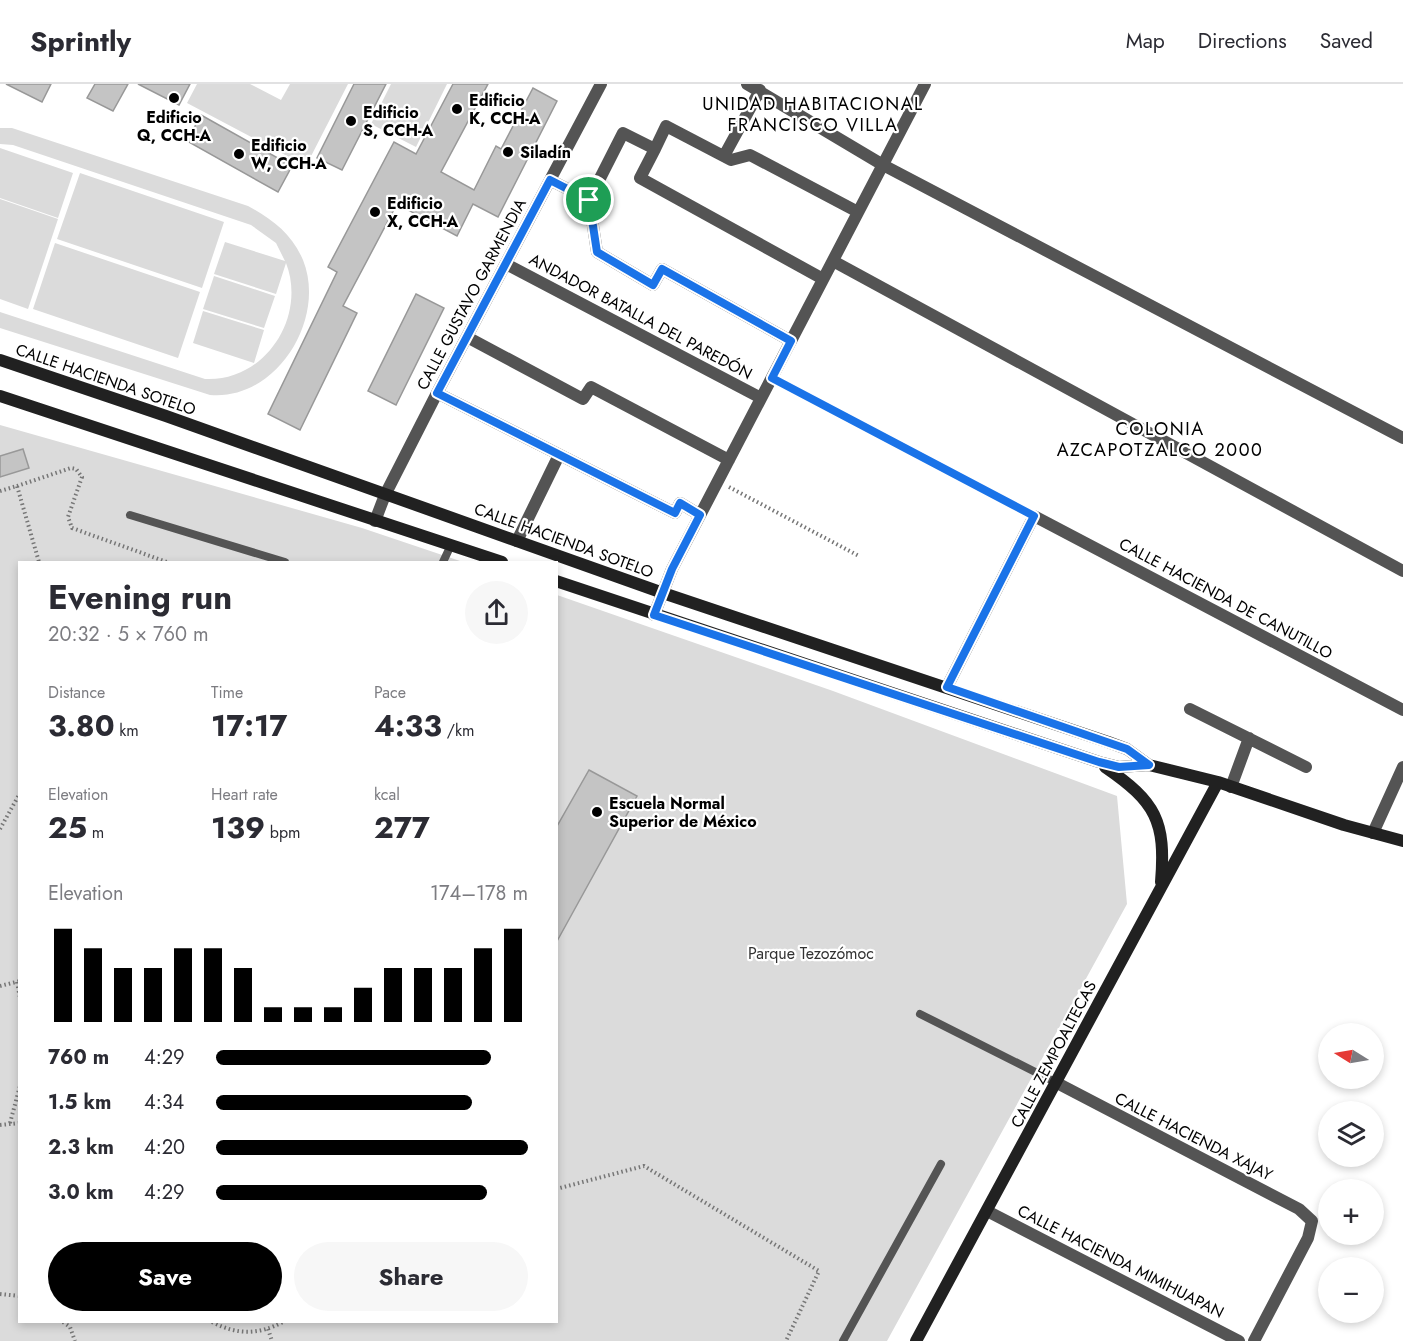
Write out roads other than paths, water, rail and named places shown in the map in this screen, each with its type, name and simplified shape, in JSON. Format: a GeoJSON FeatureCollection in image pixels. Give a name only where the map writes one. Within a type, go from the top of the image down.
{"type":"FeatureCollection","features":[{"type":"Feature","properties":{"kind":"street","name":"CALLE GUSTAVO GARMENDIA"},"geometry":{"type":"LineString","coordinates":[[375,521],[385,495],[437,393],[601,84]]}},
{"type":"Feature","properties":{"kind":"street"},"geometry":{"type":"LineString","coordinates":[[747,84],[883,165],[1403,438]]}},
{"type":"Feature","properties":{"kind":"street"},"geometry":{"type":"LineString","coordinates":[[654,615],[672,569],[925,84]]}},
{"type":"Feature","properties":{"kind":"street"},"geometry":{"type":"LineString","coordinates":[[724,156],[759,90]]}},
{"type":"Feature","properties":{"kind":"street"},"geometry":{"type":"LineString","coordinates":[[824,279],[640,178],[666,126],[731,160],[750,155],[858,212]]}},
{"type":"Feature","properties":{"kind":"street"},"geometry":{"type":"LineString","coordinates":[[655,149],[623,134],[589,200],[597,252],[653,285],[662,269],[791,341]]}},
{"type":"Feature","properties":{"kind":"street"},"geometry":{"type":"LineString","coordinates":[[550,180],[589,200]]}},
{"type":"Feature","properties":{"kind":"street"},"geometry":{"type":"LineString","coordinates":[[833,261],[1403,571]]}},
{"type":"Feature","properties":{"kind":"street","name":"ANDADOR BATALLA DEL PAREDÓN"},"geometry":{"type":"LineString","coordinates":[[506,264],[761,398]]}},
{"type":"Feature","properties":{"kind":"street"},"geometry":{"type":"LineString","coordinates":[[467,337],[584,399],[591,387],[729,460]]}},
{"type":"Feature","properties":{"kind":"street","name":"CALLE HACIENDA SOTELO"},"geometry":{"type":"LineString","coordinates":[[0,360],[166,416],[663,593],[1127,749],[1149,765]]}},
{"type":"Feature","properties":{"kind":"street"},"geometry":{"type":"LineString","coordinates":[[437,393],[675,513],[680,503],[700,515]]}},
{"type":"Feature","properties":{"kind":"street"},"geometry":{"type":"LineString","coordinates":[[0,396],[499,561]]}},
{"type":"Feature","properties":{"kind":"street"},"geometry":{"type":"LineString","coordinates":[[517,541],[560,455]]}},
{"type":"Feature","properties":{"kind":"street","name":"CALLE HACIENDA DE CANUTILLO"},"geometry":{"type":"LineString","coordinates":[[947,687],[1034,516],[1403,710]]}},
{"type":"Feature","properties":{"kind":"street","name":"CALLE HACIENDA SOTELO"},"geometry":{"type":"LineString","coordinates":[[558,582],[1099,762],[1119,767],[1149,765],[1218,782],[1344,825],[1403,842]]}},
{"type":"Feature","properties":{"kind":"street"},"geometry":{"type":"LineString","coordinates":[[1190,709],[1306,767]]}},
{"type":"Feature","properties":{"kind":"street"},"geometry":{"type":"LineString","coordinates":[[1231,787],[1249,738]]}},
{"type":"Feature","properties":{"kind":"street"},"geometry":{"type":"LineString","coordinates":[[1099,762],[1142,794],[1157,819],[1164,850],[1161,886]]}},
{"type":"Feature","properties":{"kind":"street"},"geometry":{"type":"LineString","coordinates":[[1373,833],[1403,767]]}},
{"type":"Feature","properties":{"kind":"street","name":"CALLE ZEMPOALTECAS"},"geometry":{"type":"LineString","coordinates":[[918,1341],[1218,782]]}},
{"type":"Feature","properties":{"kind":"street","name":"CALLE HACIENDA XAJAY"},"geometry":{"type":"LineString","coordinates":[[1057,1083],[1299,1209],[1312,1221],[1308,1238],[1254,1341]]}},
{"type":"Feature","properties":{"kind":"street","name":"CALLE HACIENDA MIMIHUAPAN"},"geometry":{"type":"LineString","coordinates":[[987,1211],[1239,1341]]}},
{"type":"Feature","properties":{"kind":"lane"},"geometry":{"type":"LineString","coordinates":[[130,515],[282,561]]}},
{"type":"Feature","properties":{"kind":"lane"},"geometry":{"type":"LineString","coordinates":[[443,561],[451,545]]}},
{"type":"Feature","properties":{"kind":"lane"},"geometry":{"type":"LineString","coordinates":[[920,1014],[1057,1083]]}},
{"type":"Feature","properties":{"kind":"lane"},"geometry":{"type":"LineString","coordinates":[[843,1341],[941,1164]]}},
{"type":"Feature","properties":{"kind":"place","name":"Edificio Q, CCH-A"},"geometry":{"type":"Point","coordinates":[174,98]}},
{"type":"Feature","properties":{"kind":"place","name":"Edificio K, CCH-A"},"geometry":{"type":"Point","coordinates":[457,109]}},
{"type":"Feature","properties":{"kind":"place","name":"Edificio S, CCH-A"},"geometry":{"type":"Point","coordinates":[351,121]}},
{"type":"Feature","properties":{"kind":"place","name":"Siladín"},"geometry":{"type":"Point","coordinates":[508,152]}},
{"type":"Feature","properties":{"kind":"place","name":"Edificio W, CCH-A"},"geometry":{"type":"Point","coordinates":[239,154]}},
{"type":"Feature","properties":{"kind":"place","name":"Edificio X, CCH-A"},"geometry":{"type":"Point","coordinates":[375,212]}},
{"type":"Feature","properties":{"kind":"place","name":"Escuela Normal Superior de México"},"geometry":{"type":"Point","coordinates":[597,812]}},
{"type":"Feature","properties":{"kind":"district","name":"UNIDAD HABITACIONAL FRANCISCO VILLA"},"geometry":{"type":"Point","coordinates":[813,114]}},
{"type":"Feature","properties":{"kind":"district","name":"COLONIA AZCAPOTZALCO 2000"},"geometry":{"type":"Point","coordinates":[1160,439]}},
{"type":"Feature","properties":{"kind":"park label","name":"Parque Tezozómoc"},"geometry":{"type":"Point","coordinates":[811,953]}}]}
